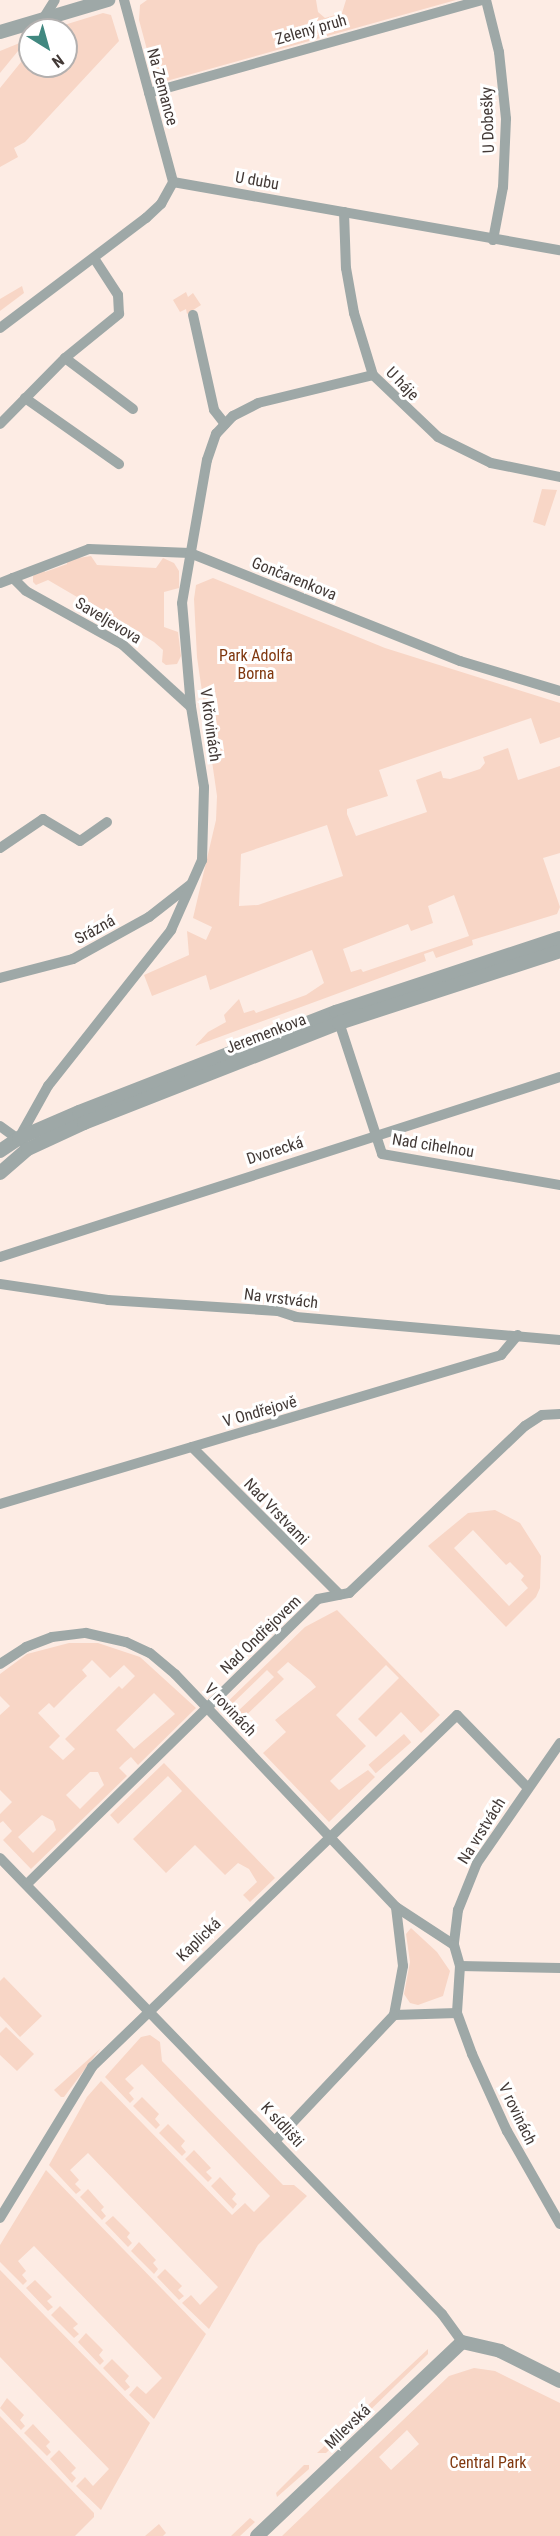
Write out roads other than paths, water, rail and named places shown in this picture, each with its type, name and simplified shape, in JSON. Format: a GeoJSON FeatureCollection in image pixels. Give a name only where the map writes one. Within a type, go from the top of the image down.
{"type":"FeatureCollection","features":[{"type":"Feature","properties":{"kind":"street"},"geometry":{"type":"LineString","coordinates":[[44,18],[55,0]]}},
{"type":"Feature","properties":{"kind":"street"},"geometry":{"type":"LineString","coordinates":[[46,18],[108,0]]}},
{"type":"Feature","properties":{"kind":"street","name":"Na Zemance"},"geometry":{"type":"LineString","coordinates":[[124,0],[173,182]]}},
{"type":"Feature","properties":{"kind":"street","name":"Zelený pruh"},"geometry":{"type":"LineString","coordinates":[[149,93],[484,0]]}},
{"type":"Feature","properties":{"kind":"street","name":"U Dobešky"},"geometry":{"type":"LineString","coordinates":[[484,0],[499,52],[506,119],[503,187],[493,240]]}},
{"type":"Feature","properties":{"kind":"street"},"geometry":{"type":"LineString","coordinates":[[0,32],[18,27]]}},
{"type":"Feature","properties":{"kind":"street"},"geometry":{"type":"LineString","coordinates":[[0,328],[94,258],[161,204],[173,182]]}},
{"type":"Feature","properties":{"kind":"street","name":"U dubu"},"geometry":{"type":"LineString","coordinates":[[173,182],[560,250]]}},
{"type":"Feature","properties":{"kind":"street","name":"U háje"},"geometry":{"type":"LineString","coordinates":[[344,212],[346,268],[354,313],[373,375],[438,437],[491,463],[560,477]]}},
{"type":"Feature","properties":{"kind":"street"},"geometry":{"type":"LineString","coordinates":[[0,424],[65,358],[119,314],[118,294],[94,258]]}},
{"type":"Feature","properties":{"kind":"street"},"geometry":{"type":"LineString","coordinates":[[193,315],[214,411],[225,424]]}},
{"type":"Feature","properties":{"kind":"street"},"geometry":{"type":"LineString","coordinates":[[65,358],[133,409]]}},
{"type":"Feature","properties":{"kind":"street","name":"V křovinách"},"geometry":{"type":"LineString","coordinates":[[23,1144],[43,1092],[171,930],[202,860],[204,787],[191,707],[182,603],[207,460],[216,434],[225,424],[258,403],[373,375]]}},
{"type":"Feature","properties":{"kind":"street"},"geometry":{"type":"LineString","coordinates":[[25,398],[119,464]]}},
{"type":"Feature","properties":{"kind":"street","name":"Gončarenkova"},"geometry":{"type":"LineString","coordinates":[[13,578],[89,549],[190,553],[460,661],[560,691]]}},
{"type":"Feature","properties":{"kind":"street"},"geometry":{"type":"LineString","coordinates":[[0,583],[13,578]]}},
{"type":"Feature","properties":{"kind":"street","name":"Saveljevova"},"geometry":{"type":"LineString","coordinates":[[13,578],[26,591],[123,645],[191,707]]}},
{"type":"Feature","properties":{"kind":"street"},"geometry":{"type":"LineString","coordinates":[[0,848],[43,819],[80,841],[107,822]]}},
{"type":"Feature","properties":{"kind":"street","name":"Srázná"},"geometry":{"type":"LineString","coordinates":[[0,978],[73,958],[149,917],[192,883]]}},
{"type":"Feature","properties":{"kind":"street","name":"Jeremenkova"},"geometry":{"type":"LineString","coordinates":[[0,1151],[23,1144],[337,1018],[557,945]]}},
{"type":"Feature","properties":{"kind":"street","name":"Nad cihelnou"},"geometry":{"type":"LineString","coordinates":[[337,1018],[382,1154],[560,1185]]}},
{"type":"Feature","properties":{"kind":"street","name":"Dvorecká"},"geometry":{"type":"LineString","coordinates":[[0,1257],[376,1134],[560,1077]]}},
{"type":"Feature","properties":{"kind":"street"},"geometry":{"type":"LineString","coordinates":[[0,1126],[23,1144]]}},
{"type":"Feature","properties":{"kind":"street","name":"Jeremenkova"},"geometry":{"type":"LineString","coordinates":[[0,1173],[23,1144]]}},
{"type":"Feature","properties":{"kind":"street","name":"Na vrstvách"},"geometry":{"type":"LineString","coordinates":[[0,1284],[108,1300],[278,1311],[331,1320],[361,1320],[458,1332],[560,1340]]}},
{"type":"Feature","properties":{"kind":"street","name":"V Ondřejově"},"geometry":{"type":"LineString","coordinates":[[0,1504],[501,1355],[518,1335]]}},
{"type":"Feature","properties":{"kind":"street","name":"Nad Ondřejovem"},"geometry":{"type":"LineString","coordinates":[[27,1884],[318,1599],[349,1593],[525,1426],[542,1415],[560,1414]]}},
{"type":"Feature","properties":{"kind":"street","name":"Nad Vrstvami"},"geometry":{"type":"LineString","coordinates":[[192,1447],[340,1595]]}},
{"type":"Feature","properties":{"kind":"street","name":"V rovinách"},"geometry":{"type":"LineString","coordinates":[[0,1664],[26,1647],[52,1637],[96,1635],[126,1642],[150,1653],[207,1708],[396,1907],[454,1945],[460,1966],[457,2013],[507,2131],[560,2224]]}},
{"type":"Feature","properties":{"kind":"street","name":"Kaplická"},"geometry":{"type":"LineString","coordinates":[[0,2218],[92,2067],[148,2010],[457,1715],[527,1787]]}},
{"type":"Feature","properties":{"kind":"street","name":"Na vrstvách"},"geometry":{"type":"LineString","coordinates":[[454,1945],[458,1910],[477,1863],[527,1787],[560,1743]]}},
{"type":"Feature","properties":{"kind":"street","name":"K sídlišti"},"geometry":{"type":"LineString","coordinates":[[0,1858],[442,2314],[462,2342]]}},
{"type":"Feature","properties":{"kind":"street"},"geometry":{"type":"LineString","coordinates":[[275,2141],[394,2015],[403,1966],[396,1907]]}},
{"type":"Feature","properties":{"kind":"street"},"geometry":{"type":"LineString","coordinates":[[460,1966],[560,1968]]}},
{"type":"Feature","properties":{"kind":"street"},"geometry":{"type":"LineString","coordinates":[[394,2015],[457,2013]]}},
{"type":"Feature","properties":{"kind":"street"},"geometry":{"type":"LineString","coordinates":[[462,2342],[500,2351],[560,2381]]}},
{"type":"Feature","properties":{"kind":"street","name":"Milevská"},"geometry":{"type":"LineString","coordinates":[[257,2536],[462,2342]]}},
{"type":"Feature","properties":{"kind":"park label","name":"Park Adolfa Borna"},"geometry":{"type":"Point","coordinates":[256,665]}},
{"type":"Feature","properties":{"kind":"park label","name":"Central Park"},"geometry":{"type":"Point","coordinates":[488,2463]}}]}
